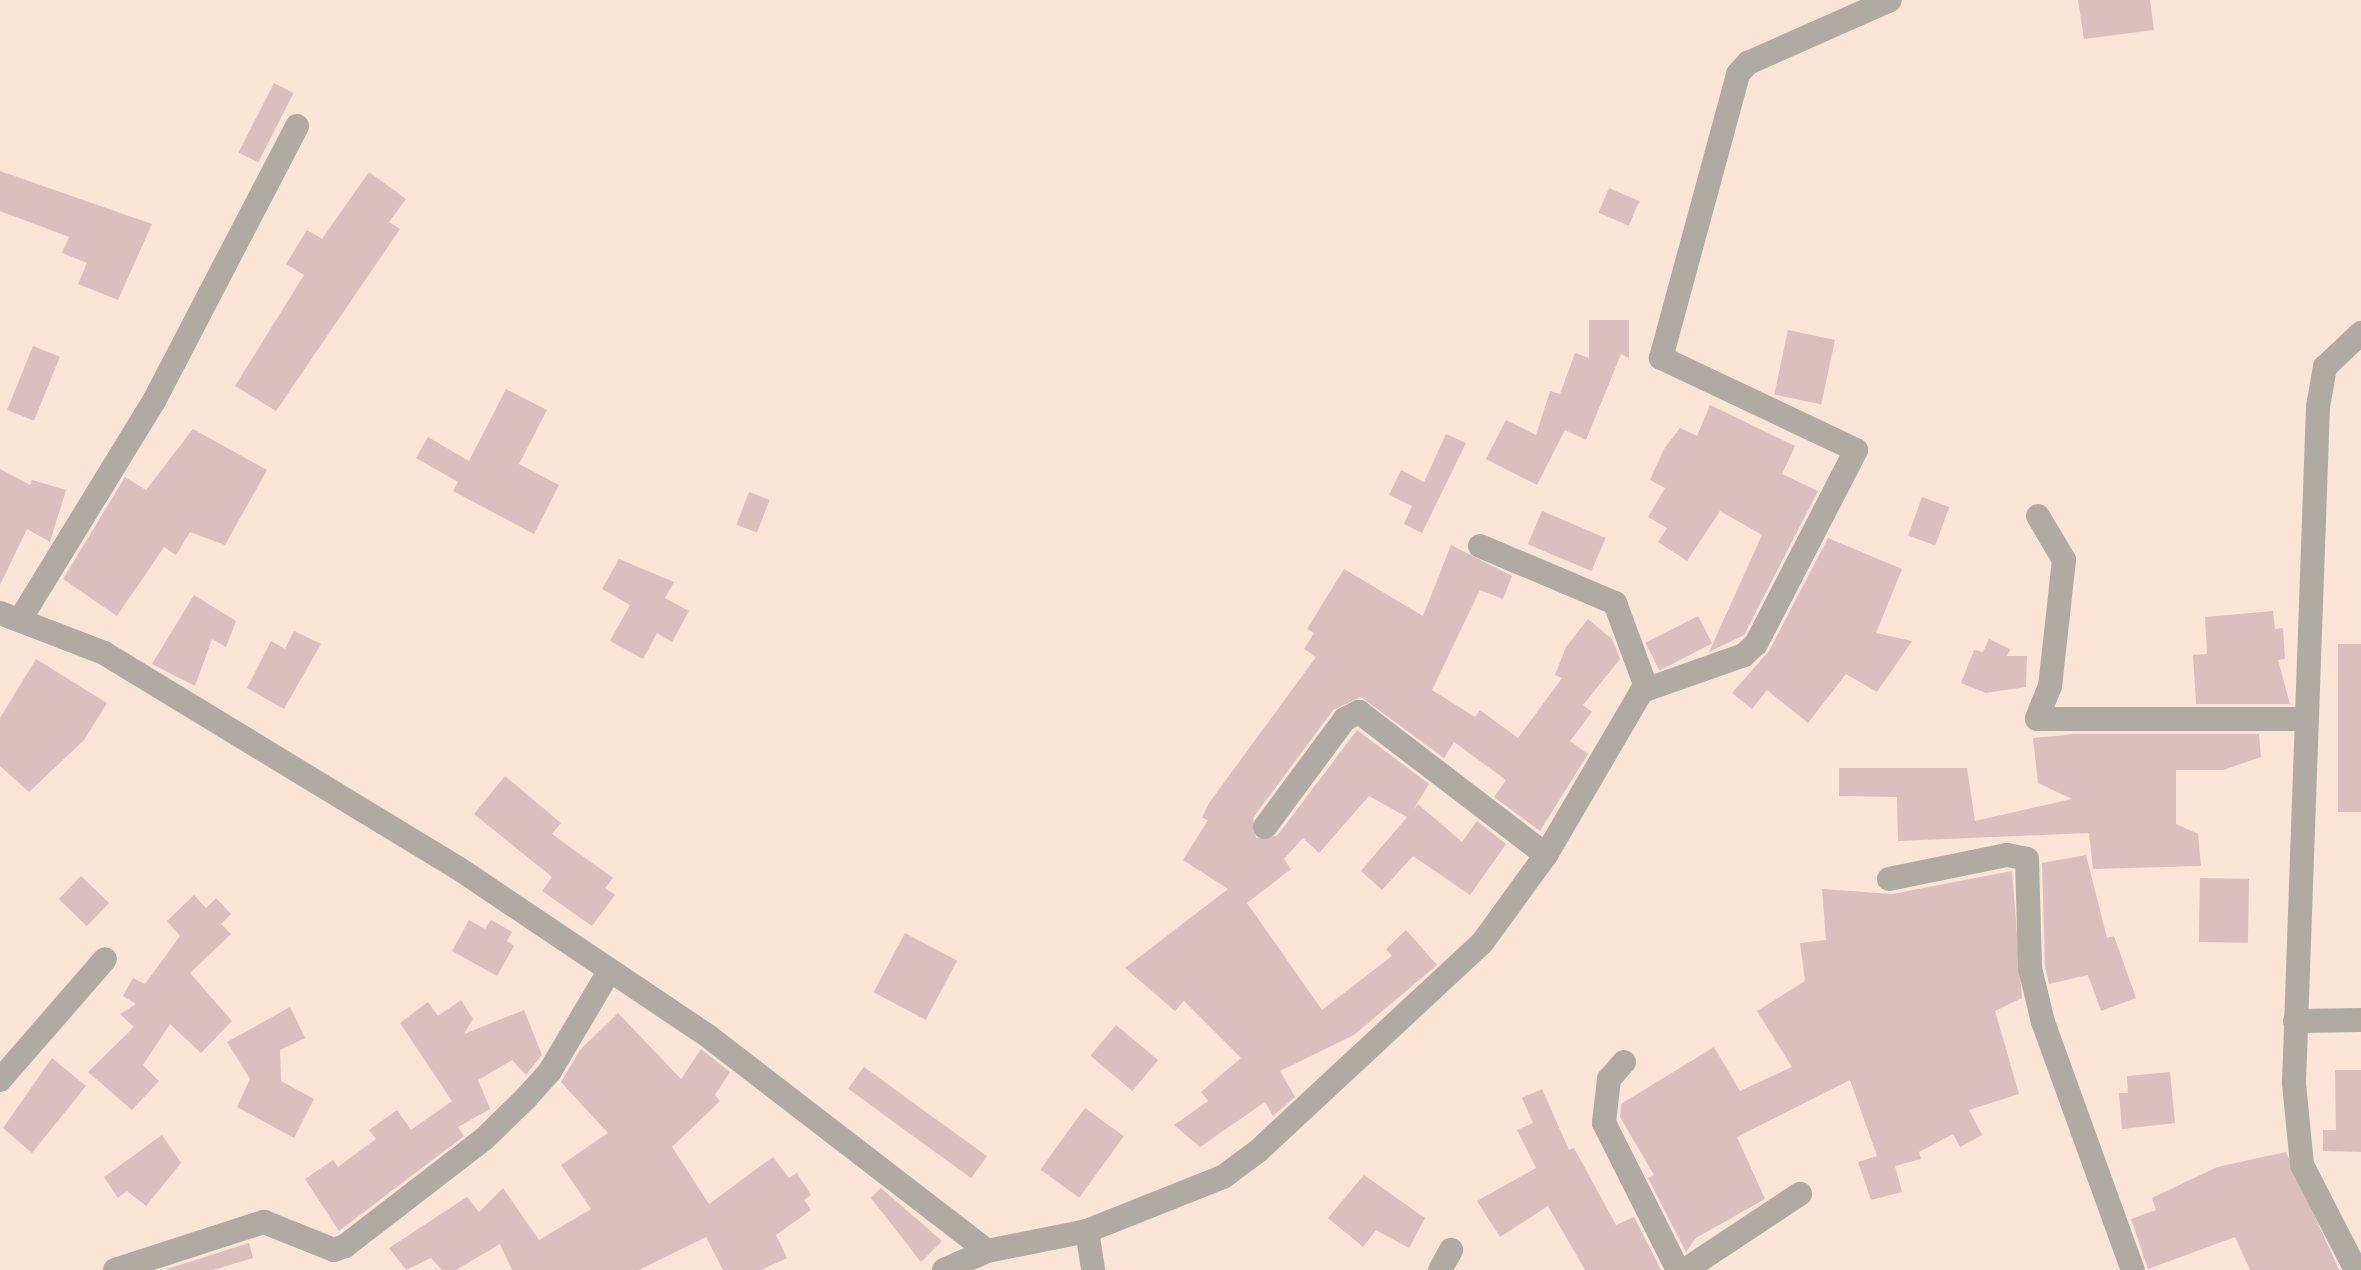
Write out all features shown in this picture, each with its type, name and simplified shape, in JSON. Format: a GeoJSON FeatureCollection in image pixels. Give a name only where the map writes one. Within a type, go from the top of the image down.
{"type":"FeatureCollection","features":[{"type":"Feature","properties":{"kind":"street"},"geometry":{"type":"LineString","coordinates":[[944,1270],[987,1251],[1087,1231],[1223,1177],[1258,1151],[1482,943],[1546,855],[1646,687],[1744,655],[1756,644],[1854,463],[1851,442],[1661,358],[1738,74],[1748,63],[1890,0]]}},
{"type":"Feature","properties":{"kind":"street"},"geometry":{"type":"LineString","coordinates":[[297,126],[154,401],[10,616],[104,653],[458,868],[708,1036],[987,1251]]}},
{"type":"Feature","properties":{"kind":"street"},"geometry":{"type":"LineString","coordinates":[[2356,1270],[2298,1150],[2295,1021],[2318,407],[2325,367],[2361,333]]}},
{"type":"Feature","properties":{"kind":"street"},"geometry":{"type":"LineString","coordinates":[[2038,516],[2064,560],[2050,686],[2037,719],[2304,719]]}},
{"type":"Feature","properties":{"kind":"street"},"geometry":{"type":"LineString","coordinates":[[1480,546],[1615,603],[1646,687]]}},
{"type":"Feature","properties":{"kind":"street"},"geometry":{"type":"LineString","coordinates":[[1265,827],[1345,719],[1359,712],[1546,855]]}},
{"type":"Feature","properties":{"kind":"street"},"geometry":{"type":"LineString","coordinates":[[1889,879],[2007,855],[2027,859],[2030,968],[2043,1022],[2133,1270]]}},
{"type":"Feature","properties":{"kind":"street"},"geometry":{"type":"LineString","coordinates":[[0,1080],[105,959]]}},
{"type":"Feature","properties":{"kind":"street"},"geometry":{"type":"LineString","coordinates":[[115,1270],[264,1222],[334,1250],[345,1246],[451,1166],[526,1098],[550,1071],[610,970]]}},
{"type":"Feature","properties":{"kind":"street"},"geometry":{"type":"LineString","coordinates":[[2295,1021],[2361,1020]]}},
{"type":"Feature","properties":{"kind":"street"},"geometry":{"type":"LineString","coordinates":[[1624,1062],[1609,1079],[1604,1123],[1678,1270]]}},
{"type":"Feature","properties":{"kind":"street"},"geometry":{"type":"LineString","coordinates":[[1685,1270],[1800,1194]]}},
{"type":"Feature","properties":{"kind":"street"},"geometry":{"type":"LineString","coordinates":[[1087,1231],[1093,1270]]}},
{"type":"Feature","properties":{"kind":"building"},"geometry":{"type":"Polygon","coordinates":[[[2078,0],[2150,0],[2154,30],[2084,39],[2078,0]]]}},
{"type":"Feature","properties":{"kind":"building"},"geometry":{"type":"Polygon","coordinates":[[[274,83],[294,93],[258,162],[239,152],[274,83]]]}},
{"type":"Feature","properties":{"kind":"building"},"geometry":{"type":"Polygon","coordinates":[[[0,171],[152,224],[118,300],[78,284],[87,263],[62,253],[69,237],[0,211],[0,171]]]}},
{"type":"Feature","properties":{"kind":"building"},"geometry":{"type":"Polygon","coordinates":[[[369,172],[406,199],[389,222],[400,229],[276,411],[235,386],[304,275],[286,264],[307,230],[322,239],[369,172]]]}},
{"type":"Feature","properties":{"kind":"building"},"geometry":{"type":"Polygon","coordinates":[[[1609,188],[1639,201],[1629,226],[1598,213],[1609,188]]]}},
{"type":"Feature","properties":{"kind":"building"},"geometry":{"type":"Polygon","coordinates":[[[1589,320],[1629,320],[1629,358],[1621,354],[1586,440],[1565,430],[1537,485],[1486,459],[1506,420],[1536,435],[1550,391],[1560,394],[1575,353],[1589,358],[1589,320]]]}},
{"type":"Feature","properties":{"kind":"building"},"geometry":{"type":"Polygon","coordinates":[[[1788,330],[1835,340],[1821,405],[1774,395],[1788,330]]]}},
{"type":"Feature","properties":{"kind":"building"},"geometry":{"type":"Polygon","coordinates":[[[33,346],[60,357],[34,421],[7,410],[33,346]]]}},
{"type":"Feature","properties":{"kind":"building"},"geometry":{"type":"Polygon","coordinates":[[[506,389],[547,410],[519,464],[559,485],[534,534],[453,491],[458,482],[416,458],[428,437],[469,461],[506,389]]]}},
{"type":"Feature","properties":{"kind":"building"},"geometry":{"type":"Polygon","coordinates":[[[1710,405],[1795,446],[1782,474],[1818,491],[1744,635],[1709,652],[1762,535],[1720,511],[1687,561],[1658,542],[1667,528],[1648,517],[1665,488],[1650,480],[1664,449],[1680,428],[1697,436],[1710,405]]]}},
{"type":"Feature","properties":{"kind":"building"},"geometry":{"type":"Polygon","coordinates":[[[193,429],[267,470],[225,545],[190,532],[176,555],[164,547],[117,616],[63,579],[125,477],[146,490],[193,429]]]}},
{"type":"Feature","properties":{"kind":"building"},"geometry":{"type":"Polygon","coordinates":[[[1446,434],[1466,443],[1422,533],[1404,524],[1412,506],[1389,495],[1401,470],[1424,482],[1446,434]]]}},
{"type":"Feature","properties":{"kind":"building"},"geometry":{"type":"Polygon","coordinates":[[[0,469],[30,485],[32,480],[66,490],[50,542],[27,529],[0,585],[0,469]]]}},
{"type":"Feature","properties":{"kind":"building"},"geometry":{"type":"Polygon","coordinates":[[[749,492],[770,500],[757,533],[736,525],[749,492]]]}},
{"type":"Feature","properties":{"kind":"building"},"geometry":{"type":"Polygon","coordinates":[[[1922,497],[1949,507],[1935,545],[1908,536],[1922,497]]]}},
{"type":"Feature","properties":{"kind":"building"},"geometry":{"type":"Polygon","coordinates":[[[1542,511],[1606,538],[1591,571],[1528,544],[1542,511]]]}},
{"type":"Feature","properties":{"kind":"building"},"geometry":{"type":"Polygon","coordinates":[[[1828,538],[1902,569],[1876,633],[1912,641],[1877,692],[1846,674],[1808,723],[1767,690],[1752,709],[1732,693],[1769,651],[1828,538]]]}},
{"type":"Feature","properties":{"kind":"building"},"geometry":{"type":"Polygon","coordinates":[[[1451,545],[1512,576],[1503,599],[1480,590],[1432,690],[1475,717],[1480,710],[1518,738],[1562,678],[1555,675],[1566,647],[1588,619],[1612,639],[1620,659],[1583,705],[1592,712],[1570,741],[1588,754],[1540,831],[1494,797],[1506,780],[1454,742],[1444,758],[1361,697],[1333,710],[1253,818],[1256,838],[1277,836],[1357,730],[1429,784],[1413,810],[1418,804],[1462,842],[1477,821],[1506,844],[1470,895],[1413,856],[1382,890],[1361,871],[1407,817],[1369,796],[1319,853],[1303,838],[1284,859],[1291,869],[1247,903],[1322,1010],[1392,956],[1386,949],[1406,930],[1437,965],[1354,1035],[1280,1071],[1295,1097],[1273,1116],[1265,1102],[1200,1147],[1174,1125],[1208,1101],[1201,1092],[1241,1058],[1184,1001],[1175,1011],[1125,968],[1228,889],[1183,860],[1208,820],[1202,818],[1209,803],[1316,657],[1304,649],[1314,633],[1307,629],[1344,569],[1423,616],[1451,545]]]}},
{"type":"Feature","properties":{"kind":"building"},"geometry":{"type":"Polygon","coordinates":[[[619,559],[674,582],[665,598],[689,611],[672,642],[657,633],[643,659],[610,641],[630,605],[602,589],[619,559]]]}},
{"type":"Feature","properties":{"kind":"building"},"geometry":{"type":"Polygon","coordinates":[[[194,595],[236,621],[226,647],[212,639],[195,686],[152,664],[194,595]]]}},
{"type":"Feature","properties":{"kind":"building"},"geometry":{"type":"Polygon","coordinates":[[[2273,611],[2275,629],[2283,628],[2285,659],[2278,660],[2290,704],[2196,704],[2193,655],[2207,654],[2205,617],[2273,611]]]}},
{"type":"Feature","properties":{"kind":"building"},"geometry":{"type":"Polygon","coordinates":[[[1698,616],[1712,644],[1660,670],[1645,643],[1698,616]]]}},
{"type":"Feature","properties":{"kind":"building"},"geometry":{"type":"Polygon","coordinates":[[[294,631],[321,644],[284,709],[247,688],[271,641],[285,649],[294,631]]]}},
{"type":"Feature","properties":{"kind":"building"},"geometry":{"type":"Polygon","coordinates":[[[1989,639],[2010,649],[2007,656],[2027,656],[2026,687],[1986,693],[1961,683],[1974,650],[1983,652],[1989,639]]]}},
{"type":"Feature","properties":{"kind":"building"},"geometry":{"type":"Polygon","coordinates":[[[2338,644],[2361,644],[2361,812],[2338,812],[2338,644]]]}},
{"type":"Feature","properties":{"kind":"building"},"geometry":{"type":"Polygon","coordinates":[[[36,659],[107,703],[84,740],[29,792],[0,766],[0,718],[36,659]]]}},
{"type":"Feature","properties":{"kind":"building"},"geometry":{"type":"Polygon","coordinates":[[[2074,734],[2259,734],[2261,757],[2223,770],[2176,770],[2176,824],[2198,834],[2201,866],[2093,869],[2089,833],[1898,841],[1897,797],[1839,796],[1839,768],[1967,768],[1975,821],[2072,799],[2038,783],[2033,738],[2074,734]]]}},
{"type":"Feature","properties":{"kind":"building"},"geometry":{"type":"Polygon","coordinates":[[[505,776],[561,823],[552,834],[613,878],[605,888],[615,895],[592,926],[542,891],[552,877],[474,814],[505,776]]]}},
{"type":"Feature","properties":{"kind":"building"},"geometry":{"type":"Polygon","coordinates":[[[2086,855],[2107,938],[2114,936],[2136,998],[2101,1011],[2088,975],[2049,984],[2045,966],[2042,863],[2086,855]]]}},
{"type":"Feature","properties":{"kind":"building"},"geometry":{"type":"Polygon","coordinates":[[[2012,871],[2022,998],[1995,1011],[2019,1094],[1969,1110],[1982,1135],[1960,1147],[1953,1134],[1919,1152],[1921,1159],[1895,1166],[1902,1192],[1871,1200],[1858,1162],[1877,1156],[1850,1080],[1737,1137],[1765,1199],[1696,1238],[1686,1252],[1648,1178],[1654,1175],[1620,1117],[1621,1104],[1714,1047],[1740,1091],[1792,1067],[1757,1011],[1805,981],[1800,943],[1826,940],[1822,889],[1892,894],[2012,871]]]}},
{"type":"Feature","properties":{"kind":"building"},"geometry":{"type":"Polygon","coordinates":[[[81,876],[109,903],[87,926],[59,899],[81,876]]]}},
{"type":"Feature","properties":{"kind":"building"},"geometry":{"type":"Polygon","coordinates":[[[2200,878],[2249,879],[2248,943],[2199,942],[2200,878]]]}},
{"type":"Feature","properties":{"kind":"building"},"geometry":{"type":"Polygon","coordinates":[[[194,895],[206,908],[216,898],[231,914],[221,924],[231,934],[190,973],[232,1021],[201,1053],[170,1024],[143,1065],[159,1081],[132,1110],[88,1072],[134,1027],[120,1014],[136,1004],[123,996],[133,978],[145,984],[180,936],[167,921],[194,895]]]}},
{"type":"Feature","properties":{"kind":"building"},"geometry":{"type":"Polygon","coordinates":[[[469,920],[485,929],[491,920],[512,932],[507,941],[514,946],[497,976],[452,951],[469,920]]]}},
{"type":"Feature","properties":{"kind":"building"},"geometry":{"type":"Polygon","coordinates":[[[905,933],[957,961],[926,1020],[874,992],[905,933]]]}},
{"type":"Feature","properties":{"kind":"building"},"geometry":{"type":"Polygon","coordinates":[[[461,1000],[473,1019],[464,1034],[524,1010],[542,1055],[526,1075],[512,1060],[478,1080],[490,1109],[458,1127],[464,1136],[339,1231],[305,1179],[333,1160],[338,1167],[376,1139],[369,1130],[397,1110],[411,1130],[452,1101],[400,1023],[428,1002],[438,1016],[461,1000]]]}},
{"type":"Feature","properties":{"kind":"building"},"geometry":{"type":"Polygon","coordinates":[[[290,1007],[305,1038],[280,1050],[281,1081],[314,1099],[294,1138],[237,1107],[250,1079],[227,1042],[290,1007]]]}},
{"type":"Feature","properties":{"kind":"building"},"geometry":{"type":"Polygon","coordinates":[[[618,1013],[681,1079],[701,1049],[730,1072],[715,1095],[720,1101],[672,1147],[709,1204],[773,1157],[789,1178],[797,1173],[811,1195],[804,1200],[811,1210],[776,1235],[787,1258],[761,1270],[723,1270],[706,1237],[639,1270],[512,1270],[500,1244],[456,1270],[442,1270],[431,1258],[406,1270],[389,1248],[467,1197],[479,1212],[503,1188],[539,1240],[591,1209],[561,1165],[608,1133],[561,1082],[580,1050],[618,1013]]]}},
{"type":"Feature","properties":{"kind":"building"},"geometry":{"type":"Polygon","coordinates":[[[1116,1025],[1158,1060],[1132,1091],[1090,1056],[1116,1025]]]}},
{"type":"Feature","properties":{"kind":"building"},"geometry":{"type":"Polygon","coordinates":[[[52,1058],[86,1086],[32,1153],[3,1128],[52,1058]]]}},
{"type":"Feature","properties":{"kind":"building"},"geometry":{"type":"Polygon","coordinates":[[[864,1067],[987,1156],[971,1178],[848,1089],[864,1067]]]}},
{"type":"Feature","properties":{"kind":"building"},"geometry":{"type":"Polygon","coordinates":[[[2335,1070],[2361,1070],[2361,1152],[2323,1151],[2323,1130],[2336,1130],[2335,1070]]]}},
{"type":"Feature","properties":{"kind":"building"},"geometry":{"type":"Polygon","coordinates":[[[2170,1072],[2175,1123],[2122,1129],[2119,1093],[2128,1093],[2127,1076],[2170,1072]]]}},
{"type":"Feature","properties":{"kind":"building"},"geometry":{"type":"Polygon","coordinates":[[[1542,1089],[1569,1150],[1574,1148],[1616,1225],[1634,1217],[1661,1270],[1585,1270],[1548,1206],[1500,1237],[1477,1201],[1536,1168],[1517,1130],[1533,1123],[1522,1098],[1542,1089]]]}},
{"type":"Feature","properties":{"kind":"building"},"geometry":{"type":"Polygon","coordinates":[[[1085,1108],[1124,1136],[1079,1198],[1040,1169],[1085,1108]]]}},
{"type":"Feature","properties":{"kind":"building"},"geometry":{"type":"Polygon","coordinates":[[[162,1135],[181,1163],[146,1206],[127,1191],[118,1198],[104,1177],[162,1135]]]}},
{"type":"Feature","properties":{"kind":"building"},"geometry":{"type":"Polygon","coordinates":[[[2286,1152],[2339,1270],[2250,1270],[2235,1237],[2148,1269],[2131,1219],[2156,1210],[2152,1198],[2217,1167],[2286,1152]]]}},
{"type":"Feature","properties":{"kind":"building"},"geometry":{"type":"Polygon","coordinates":[[[1364,1175],[1425,1218],[1409,1248],[1376,1230],[1363,1247],[1328,1218],[1364,1175]]]}},
{"type":"Feature","properties":{"kind":"building"},"geometry":{"type":"Polygon","coordinates":[[[881,1188],[942,1241],[921,1262],[871,1198],[881,1188]]]}},
{"type":"Feature","properties":{"kind":"building"},"geometry":{"type":"Polygon","coordinates":[[[249,1243],[253,1258],[213,1270],[164,1270],[249,1243]]]}}]}
